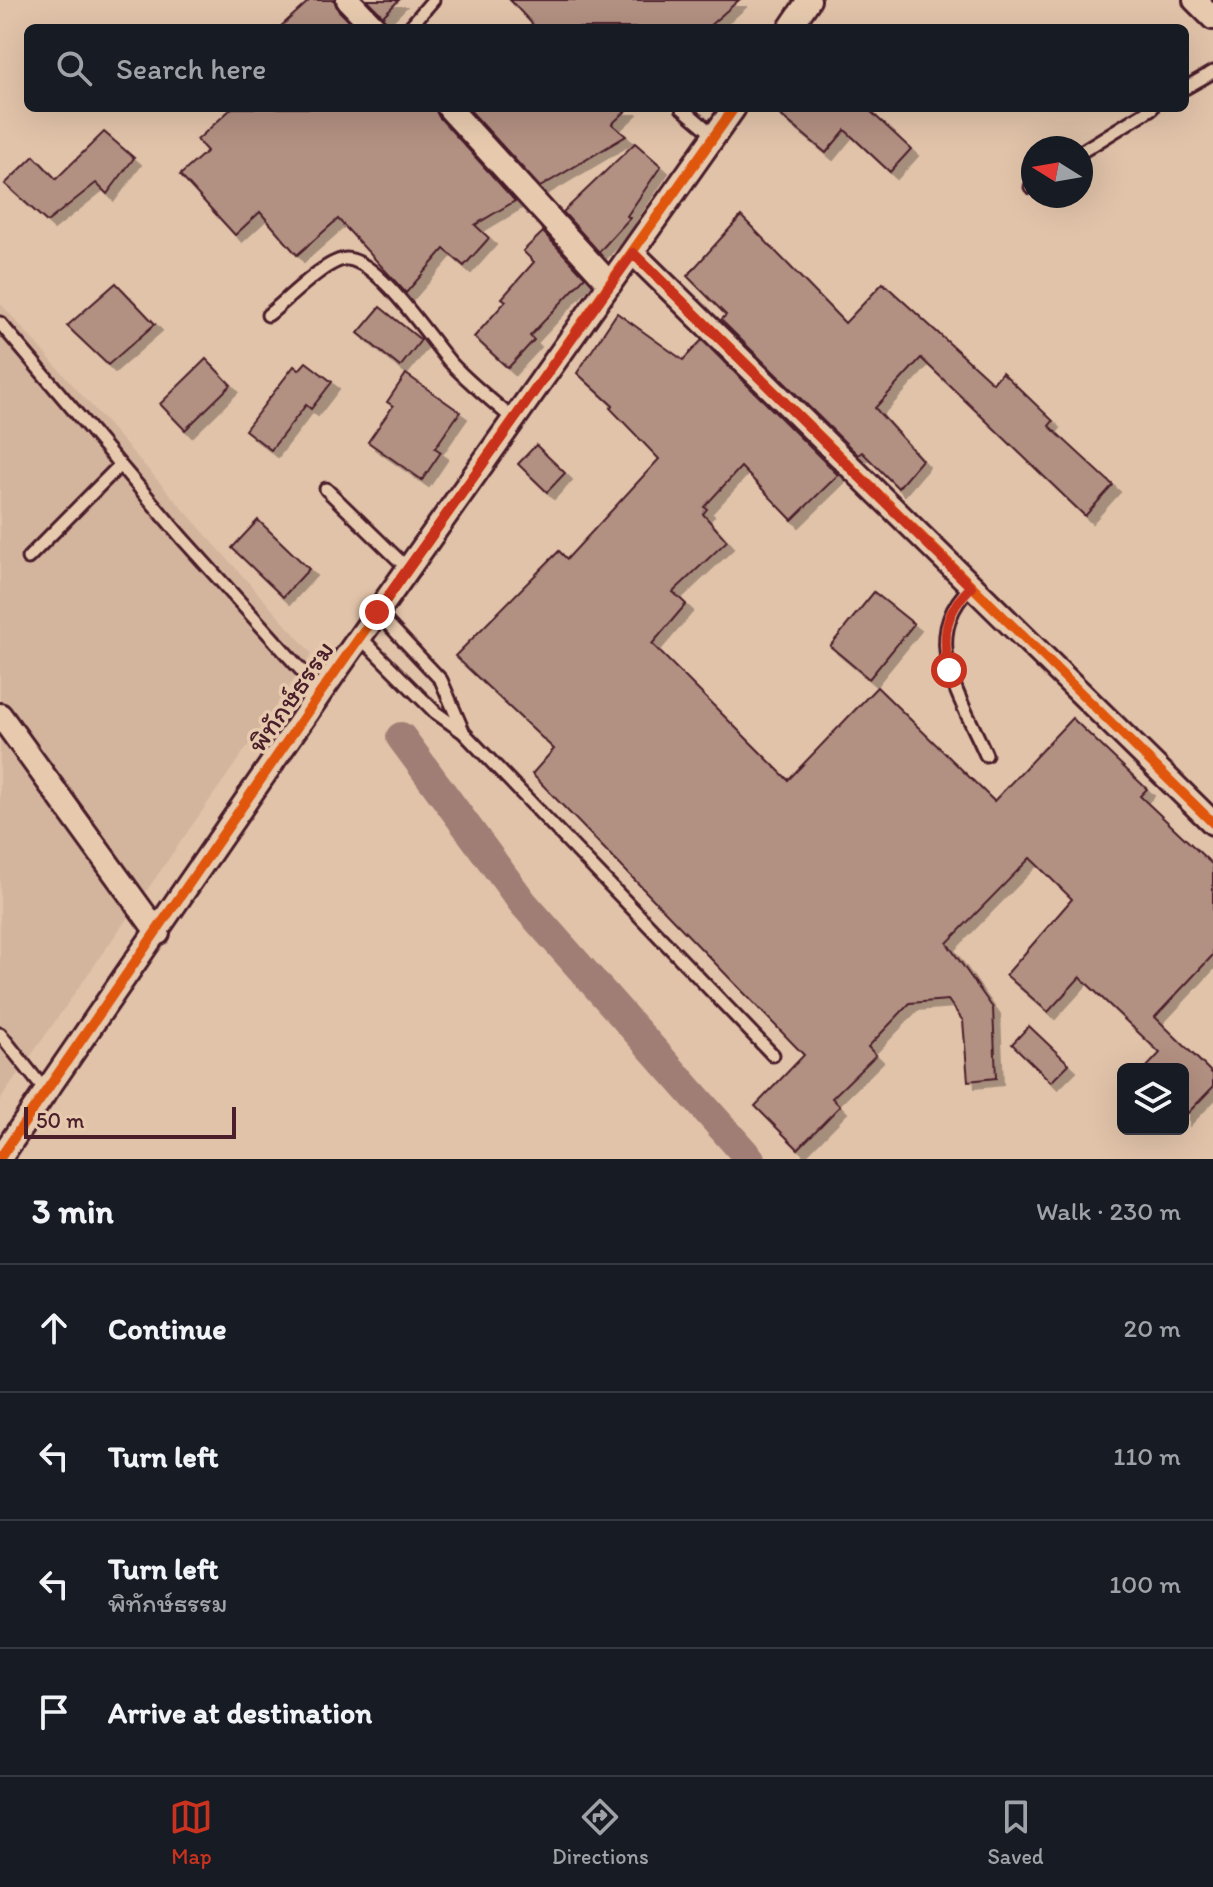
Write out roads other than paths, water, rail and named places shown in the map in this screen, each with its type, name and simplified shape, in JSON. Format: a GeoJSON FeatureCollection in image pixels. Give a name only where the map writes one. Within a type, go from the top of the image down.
{"type":"FeatureCollection","features":[{"type":"Feature","properties":{"kind":"street"},"geometry":{"type":"LineString","coordinates":[[348,0],[371,24]]}},
{"type":"Feature","properties":{"kind":"street"},"geometry":{"type":"LineString","coordinates":[[793,24],[809,0]]}},
{"type":"Feature","properties":{"kind":"street"},"geometry":{"type":"LineString","coordinates":[[1195,0],[1213,18]]}},
{"type":"Feature","properties":{"kind":"street"},"geometry":{"type":"LineString","coordinates":[[453,112],[610,284]]}},
{"type":"Feature","properties":{"kind":"street","name":"พิทักษ์ธรรม"},"geometry":{"type":"LineString","coordinates":[[0,1158],[158,933],[321,692],[731,112]]}},
{"type":"Feature","properties":{"kind":"street"},"geometry":{"type":"LineString","coordinates":[[633,253],[1213,823]]}},
{"type":"Feature","properties":{"kind":"street"},"geometry":{"type":"LineString","coordinates":[[0,715],[158,933]]}},
{"type":"Feature","properties":{"kind":"lane"},"geometry":{"type":"LineString","coordinates":[[412,24],[433,0]]}},
{"type":"Feature","properties":{"kind":"lane"},"geometry":{"type":"LineString","coordinates":[[1189,86],[1213,72]]}},
{"type":"Feature","properties":{"kind":"lane"},"geometry":{"type":"LineString","coordinates":[[687,112],[715,136]]}},
{"type":"Feature","properties":{"kind":"lane"},"geometry":{"type":"LineString","coordinates":[[1093,145],[1146,112]]}},
{"type":"Feature","properties":{"kind":"lane"},"geometry":{"type":"LineString","coordinates":[[268,315],[333,262],[348,259],[393,291],[452,364],[514,420]]}},
{"type":"Feature","properties":{"kind":"lane"},"geometry":{"type":"LineString","coordinates":[[0,323],[120,465],[321,692]]}},
{"type":"Feature","properties":{"kind":"lane"},"geometry":{"type":"LineString","coordinates":[[28,558],[120,465]]}},
{"type":"Feature","properties":{"kind":"lane"},"geometry":{"type":"LineString","coordinates":[[326,489],[408,569]]}},
{"type":"Feature","properties":{"kind":"lane"},"geometry":{"type":"LineString","coordinates":[[971,587],[947,618],[943,640],[949,670],[986,755]]}},
{"type":"Feature","properties":{"kind":"lane"},"geometry":{"type":"LineString","coordinates":[[377,612],[441,680],[463,732]]}},
{"type":"Feature","properties":{"kind":"lane"},"geometry":{"type":"LineString","coordinates":[[360,637],[435,712],[463,732],[773,1055]]}},
{"type":"Feature","properties":{"kind":"lane"},"geometry":{"type":"LineString","coordinates":[[0,1034],[47,1092]]}},
{"type":"Feature","properties":{"kind":"waterway"},"geometry":{"type":"LineString","coordinates":[[401,737],[523,903],[750,1159]]}}]}
